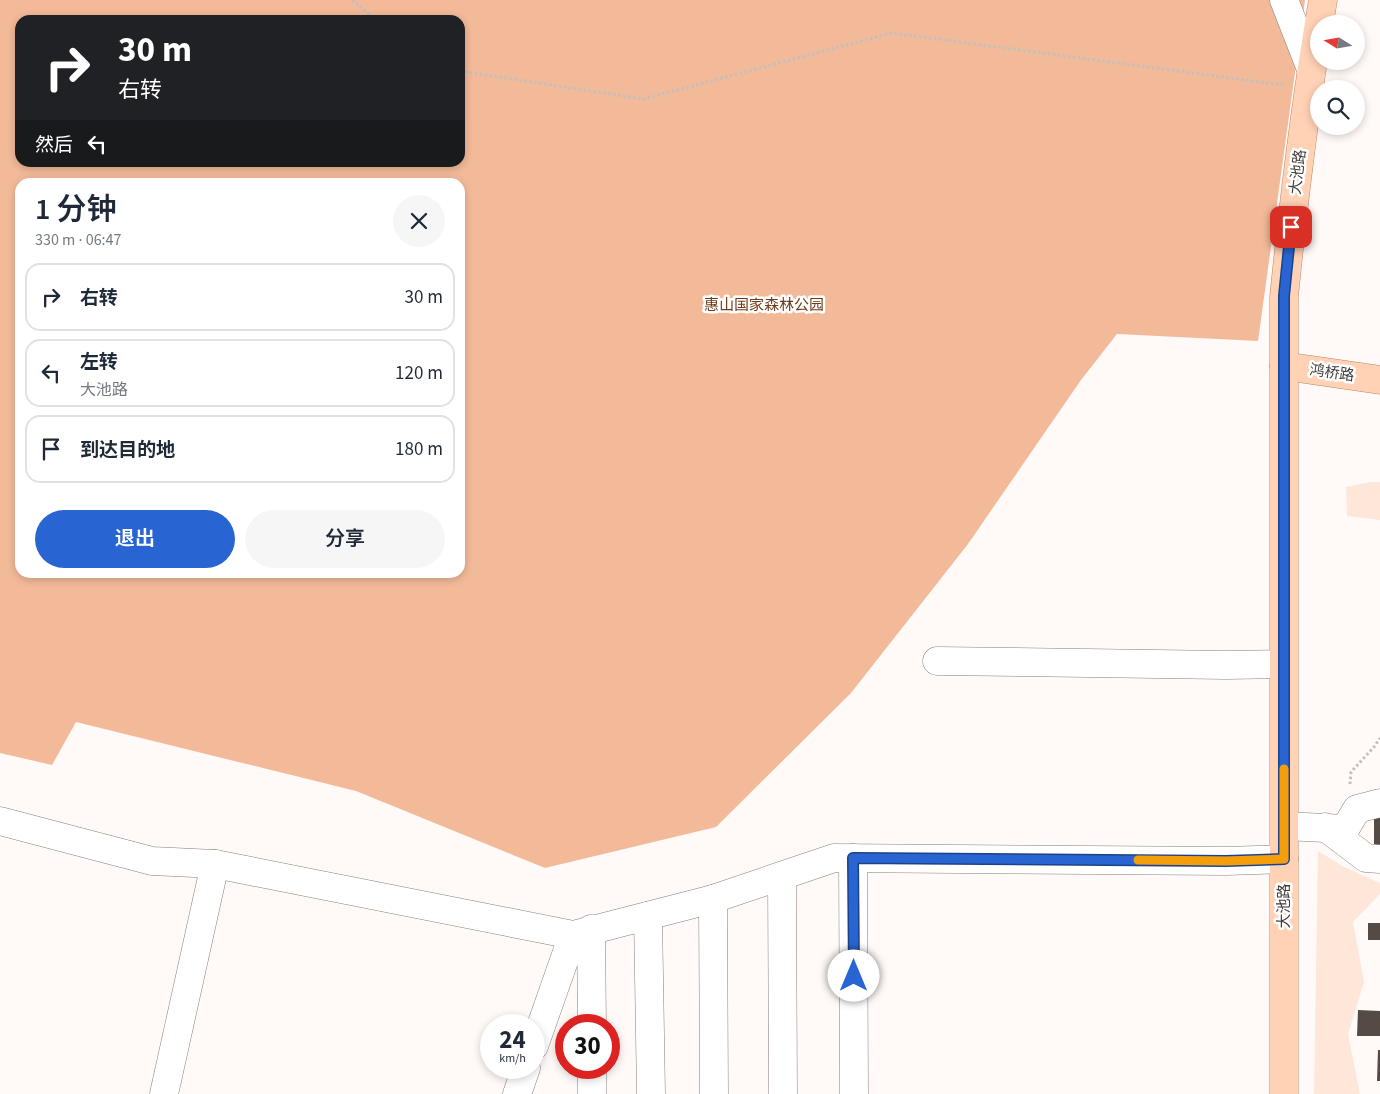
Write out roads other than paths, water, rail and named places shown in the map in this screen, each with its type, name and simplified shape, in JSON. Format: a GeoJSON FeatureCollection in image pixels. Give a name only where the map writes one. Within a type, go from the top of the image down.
{"type":"FeatureCollection","features":[{"type":"Feature","properties":{"kind":"main road","name":"大池路"},"geometry":{"type":"LineString","coordinates":[[1284,1094],[1284,296],[1310,79],[1323,0]]}},
{"type":"Feature","properties":{"kind":"main road","name":"鸿桥路"},"geometry":{"type":"LineString","coordinates":[[1284,366],[1380,380]]}},
{"type":"Feature","properties":{"kind":"street"},"geometry":{"type":"LineString","coordinates":[[1284,0],[1310,79]]}},
{"type":"Feature","properties":{"kind":"street"},"geometry":{"type":"LineString","coordinates":[[937,662],[1283,664]]}},
{"type":"Feature","properties":{"kind":"street"},"geometry":{"type":"LineString","coordinates":[[1285,826],[1345,829],[1357,809],[1380,803]]}},
{"type":"Feature","properties":{"kind":"street"},"geometry":{"type":"LineString","coordinates":[[0,821],[152,861],[215,864],[582,932],[714,899],[834,858],[1226,861],[1284,859]]}},
{"type":"Feature","properties":{"kind":"street"},"geometry":{"type":"LineString","coordinates":[[1325,827],[1366,858],[1380,859]]}},
{"type":"Feature","properties":{"kind":"street"},"geometry":{"type":"LineString","coordinates":[[853,858],[854,1094]]}},
{"type":"Feature","properties":{"kind":"street"},"geometry":{"type":"LineString","coordinates":[[164,1094],[215,864]]}},
{"type":"Feature","properties":{"kind":"street"},"geometry":{"type":"LineString","coordinates":[[782,877],[783,1094]]}},
{"type":"Feature","properties":{"kind":"street"},"geometry":{"type":"LineString","coordinates":[[714,899],[714,1094]]}},
{"type":"Feature","properties":{"kind":"street"},"geometry":{"type":"LineString","coordinates":[[648,916],[651,1094]]}},
{"type":"Feature","properties":{"kind":"street"},"geometry":{"type":"LineString","coordinates":[[582,932],[591,1014]]}},
{"type":"Feature","properties":{"kind":"street"},"geometry":{"type":"LineString","coordinates":[[545,1020],[582,932]]}},
{"type":"Feature","properties":{"kind":"street"},"geometry":{"type":"LineString","coordinates":[[517,1094],[522,1079]]}},
{"type":"Feature","properties":{"kind":"street"},"geometry":{"type":"LineString","coordinates":[[592,1079],[592,1094]]}},
{"type":"Feature","properties":{"kind":"park label","name":"惠山国家森林公园"},"geometry":{"type":"Point","coordinates":[764,305]}}]}
